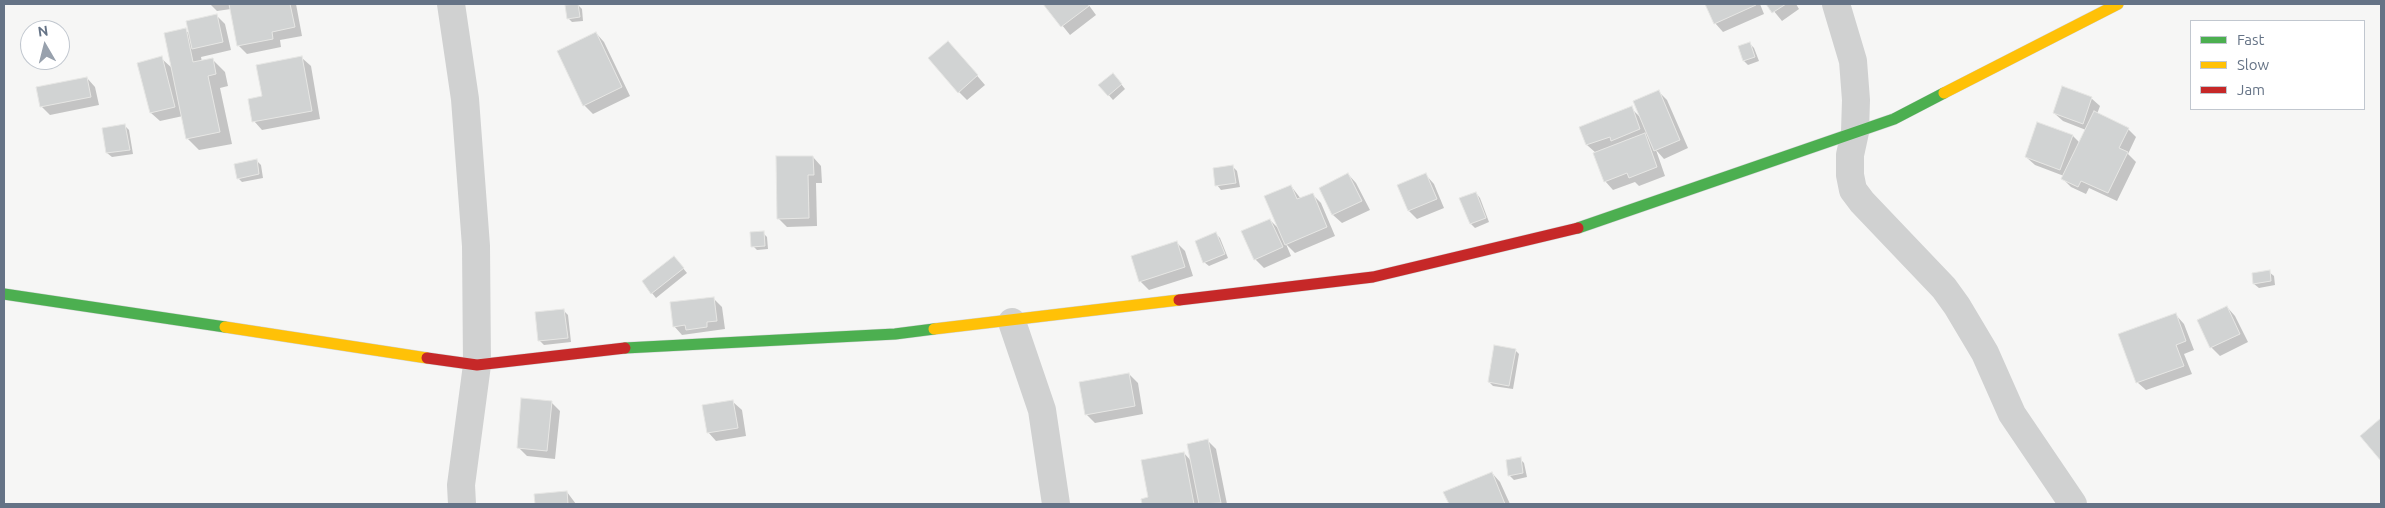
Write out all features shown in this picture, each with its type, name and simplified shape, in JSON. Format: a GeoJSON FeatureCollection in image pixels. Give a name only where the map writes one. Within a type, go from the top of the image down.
{"type":"FeatureCollection","features":[{"type":"Feature","properties":{"kind":"street"},"geometry":{"type":"LineString","coordinates":[[451,4],[465,99],[476,246],[477,365],[461,485],[462,504]]}},
{"type":"Feature","properties":{"kind":"street"},"geometry":{"type":"LineString","coordinates":[[1836,4],[1853,61],[1856,100],[1855,132],[1850,155],[1850,175],[1853,190],[1862,202],[1944,288],[1958,306],[1985,353],[2012,414],[2073,504]]}},
{"type":"Feature","properties":{"kind":"street"},"geometry":{"type":"LineString","coordinates":[[4,294],[477,365],[631,347],[895,334],[1012,322],[1373,277],[1567,232],[1894,119],[2118,4]]}},
{"type":"Feature","properties":{"kind":"street"},"geometry":{"type":"LineString","coordinates":[[1012,322],[1042,410],[1056,504]]}},
{"type":"Feature","properties":{"kind":"building"},"geometry":{"type":"Polygon","coordinates":[[[229,4],[290,4],[295,27],[272,32],[273,39],[237,46],[229,4]]]}},
{"type":"Feature","properties":{"kind":"building"},"geometry":{"type":"Polygon","coordinates":[[[578,4],[580,17],[567,19],[565,5],[578,4]]]}},
{"type":"Feature","properties":{"kind":"building"},"geometry":{"type":"Polygon","coordinates":[[[1043,4],[1087,4],[1089,6],[1061,27],[1043,4]]]}},
{"type":"Feature","properties":{"kind":"building"},"geometry":{"type":"Polygon","coordinates":[[[1705,4],[1756,4],[1756,5],[1714,24],[1705,4]]]}},
{"type":"Feature","properties":{"kind":"building"},"geometry":{"type":"Polygon","coordinates":[[[1766,4],[1786,4],[1772,13],[1766,4]]]}},
{"type":"Feature","properties":{"kind":"building"},"geometry":{"type":"Polygon","coordinates":[[[217,14],[223,42],[192,49],[186,21],[217,14]]]}},
{"type":"Feature","properties":{"kind":"building"},"geometry":{"type":"Polygon","coordinates":[[[186,28],[193,62],[213,58],[216,74],[208,76],[220,132],[186,139],[164,33],[186,28]]]}},
{"type":"Feature","properties":{"kind":"building"},"geometry":{"type":"Polygon","coordinates":[[[596,32],[622,87],[583,106],[557,51],[596,32]]]}},
{"type":"Feature","properties":{"kind":"building"},"geometry":{"type":"Polygon","coordinates":[[[948,41],[978,75],[958,93],[928,58],[948,41]]]}},
{"type":"Feature","properties":{"kind":"building"},"geometry":{"type":"Polygon","coordinates":[[[1750,42],[1755,57],[1743,61],[1738,46],[1750,42]]]}},
{"type":"Feature","properties":{"kind":"building"},"geometry":{"type":"Polygon","coordinates":[[[162,56],[175,107],[150,113],[137,63],[162,56]]]}},
{"type":"Feature","properties":{"kind":"building"},"geometry":{"type":"Polygon","coordinates":[[[302,56],[312,111],[252,122],[248,99],[262,96],[256,65],[302,56]]]}},
{"type":"Feature","properties":{"kind":"building"},"geometry":{"type":"Polygon","coordinates":[[[1113,73],[1122,84],[1108,96],[1098,85],[1113,73]]]}},
{"type":"Feature","properties":{"kind":"building"},"geometry":{"type":"Polygon","coordinates":[[[87,77],[91,97],[40,107],[36,87],[87,77]]]}},
{"type":"Feature","properties":{"kind":"building"},"geometry":{"type":"Polygon","coordinates":[[[2062,86],[2092,97],[2083,124],[2053,113],[2062,86]]]}},
{"type":"Feature","properties":{"kind":"building"},"geometry":{"type":"Polygon","coordinates":[[[1659,90],[1680,140],[1654,151],[1633,101],[1659,90]]]}},
{"type":"Feature","properties":{"kind":"building"},"geometry":{"type":"Polygon","coordinates":[[[1632,106],[1640,129],[1611,141],[1610,137],[1586,145],[1579,127],[1632,106]]]}},
{"type":"Feature","properties":{"kind":"building"},"geometry":{"type":"Polygon","coordinates":[[[2094,111],[2129,128],[2119,148],[2128,152],[2108,193],[2081,181],[2078,187],[2061,179],[2094,111]]]}},
{"type":"Feature","properties":{"kind":"building"},"geometry":{"type":"Polygon","coordinates":[[[2037,122],[2073,135],[2060,170],[2025,157],[2037,122]]]}},
{"type":"Feature","properties":{"kind":"building"},"geometry":{"type":"Polygon","coordinates":[[[125,124],[130,150],[106,153],[102,128],[125,124]]]}},
{"type":"Feature","properties":{"kind":"building"},"geometry":{"type":"Polygon","coordinates":[[[1645,133],[1657,167],[1629,178],[1627,173],[1604,182],[1593,153],[1645,133]]]}},
{"type":"Feature","properties":{"kind":"building"},"geometry":{"type":"Polygon","coordinates":[[[776,156],[813,156],[814,175],[808,175],[809,218],[777,219],[776,156]]]}},
{"type":"Feature","properties":{"kind":"building"},"geometry":{"type":"Polygon","coordinates":[[[257,159],[259,174],[237,179],[234,164],[257,159]]]}},
{"type":"Feature","properties":{"kind":"building"},"geometry":{"type":"Polygon","coordinates":[[[1233,165],[1236,183],[1215,186],[1213,168],[1233,165]]]}},
{"type":"Feature","properties":{"kind":"building"},"geometry":{"type":"Polygon","coordinates":[[[1348,173],[1362,201],[1332,215],[1319,188],[1348,173]]]}},
{"type":"Feature","properties":{"kind":"building"},"geometry":{"type":"Polygon","coordinates":[[[1426,173],[1437,199],[1408,211],[1397,185],[1426,173]]]}},
{"type":"Feature","properties":{"kind":"building"},"geometry":{"type":"Polygon","coordinates":[[[1291,185],[1297,199],[1313,193],[1327,227],[1285,245],[1264,196],[1291,185]]]}},
{"type":"Feature","properties":{"kind":"building"},"geometry":{"type":"Polygon","coordinates":[[[1476,192],[1486,218],[1470,224],[1459,198],[1476,192]]]}},
{"type":"Feature","properties":{"kind":"building"},"geometry":{"type":"Polygon","coordinates":[[[1270,219],[1283,247],[1254,260],[1241,231],[1270,219]]]}},
{"type":"Feature","properties":{"kind":"building"},"geometry":{"type":"Polygon","coordinates":[[[764,231],[765,246],[751,247],[750,232],[764,231]]]}},
{"type":"Feature","properties":{"kind":"building"},"geometry":{"type":"Polygon","coordinates":[[[1216,232],[1225,254],[1203,263],[1195,241],[1216,232]]]}},
{"type":"Feature","properties":{"kind":"building"},"geometry":{"type":"Polygon","coordinates":[[[1177,241],[1185,267],[1139,282],[1131,256],[1177,241]]]}},
{"type":"Feature","properties":{"kind":"building"},"geometry":{"type":"Polygon","coordinates":[[[674,256],[684,268],[651,294],[642,281],[674,256]]]}},
{"type":"Feature","properties":{"kind":"building"},"geometry":{"type":"Polygon","coordinates":[[[2270,270],[2271,281],[2253,284],[2252,273],[2270,270]]]}},
{"type":"Feature","properties":{"kind":"building"},"geometry":{"type":"Polygon","coordinates":[[[714,297],[717,321],[707,322],[707,327],[686,330],[685,325],[673,327],[670,302],[714,297]]]}},
{"type":"Feature","properties":{"kind":"building"},"geometry":{"type":"Polygon","coordinates":[[[2227,306],[2240,334],[2210,348],[2197,320],[2227,306]]]}},
{"type":"Feature","properties":{"kind":"building"},"geometry":{"type":"Polygon","coordinates":[[[564,309],[568,338],[538,341],[535,312],[564,309]]]}},
{"type":"Feature","properties":{"kind":"building"},"geometry":{"type":"Polygon","coordinates":[[[2176,313],[2186,341],[2176,345],[2184,366],[2136,383],[2118,334],[2176,313]]]}},
{"type":"Feature","properties":{"kind":"building"},"geometry":{"type":"Polygon","coordinates":[[[1494,345],[1516,349],[1509,386],[1488,382],[1494,345]]]}},
{"type":"Feature","properties":{"kind":"building"},"geometry":{"type":"Polygon","coordinates":[[[1129,373],[1135,406],[1085,415],[1079,382],[1129,373]]]}},
{"type":"Feature","properties":{"kind":"building"},"geometry":{"type":"Polygon","coordinates":[[[521,398],[552,401],[547,451],[517,448],[521,398]]]}},
{"type":"Feature","properties":{"kind":"building"},"geometry":{"type":"Polygon","coordinates":[[[733,400],[738,428],[707,433],[702,405],[733,400]]]}},
{"type":"Feature","properties":{"kind":"building"},"geometry":{"type":"Polygon","coordinates":[[[2381,418],[2381,461],[2360,436],[2381,418]]]}},
{"type":"Feature","properties":{"kind":"building"},"geometry":{"type":"Polygon","coordinates":[[[1208,439],[1221,503],[1199,504],[1187,444],[1208,439]]]}},
{"type":"Feature","properties":{"kind":"building"},"geometry":{"type":"Polygon","coordinates":[[[1184,452],[1194,504],[1142,504],[1141,499],[1148,497],[1141,460],[1184,452]]]}},
{"type":"Feature","properties":{"kind":"building"},"geometry":{"type":"Polygon","coordinates":[[[1521,457],[1523,473],[1508,476],[1506,460],[1521,457]]]}},
{"type":"Feature","properties":{"kind":"building"},"geometry":{"type":"Polygon","coordinates":[[[1492,472],[1505,504],[1449,504],[1443,492],[1492,472]]]}},
{"type":"Feature","properties":{"kind":"building"},"geometry":{"type":"Polygon","coordinates":[[[567,491],[568,504],[535,504],[534,494],[567,491]]]}},
{"type":"Feature","properties":{"kind":"traffic: fast"},"geometry":{"type":"LineString","coordinates":[[1578,228],[1894,119],[1944,93]]}},
{"type":"Feature","properties":{"kind":"traffic: fast"},"geometry":{"type":"LineString","coordinates":[[4,294],[225,327]]}},
{"type":"Feature","properties":{"kind":"traffic: fast"},"geometry":{"type":"LineString","coordinates":[[625,348],[895,334],[934,329]]}},
{"type":"Feature","properties":{"kind":"traffic: slow"},"geometry":{"type":"LineString","coordinates":[[1944,93],[2118,4]]}},
{"type":"Feature","properties":{"kind":"traffic: slow"},"geometry":{"type":"LineString","coordinates":[[934,329],[1179,300]]}},
{"type":"Feature","properties":{"kind":"traffic: slow"},"geometry":{"type":"LineString","coordinates":[[225,327],[427,358]]}},
{"type":"Feature","properties":{"kind":"traffic: jam"},"geometry":{"type":"LineString","coordinates":[[1179,300],[1373,277],[1578,228]]}},
{"type":"Feature","properties":{"kind":"traffic: jam"},"geometry":{"type":"LineString","coordinates":[[427,358],[477,365],[625,348]]}}]}
